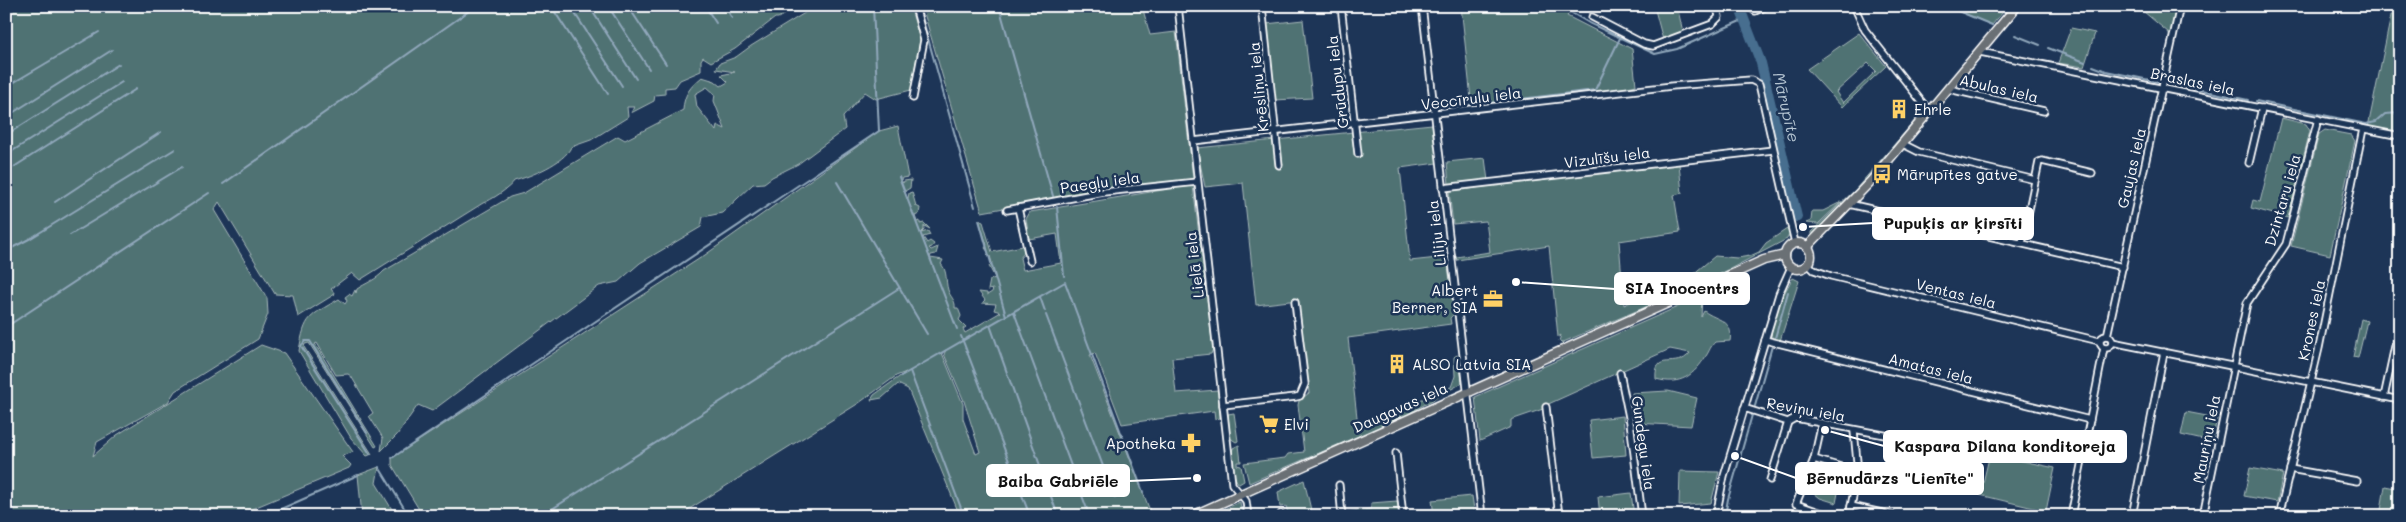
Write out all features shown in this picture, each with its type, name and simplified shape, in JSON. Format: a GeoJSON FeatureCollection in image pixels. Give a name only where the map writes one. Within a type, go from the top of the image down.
{"type":"FeatureCollection","features":[{"type":"Feature","properties":{"kind":"main road"},"geometry":{"type":"LineString","coordinates":[[1808,246],[1903,144],[2017,6]]}},
{"type":"Feature","properties":{"kind":"main road"},"geometry":{"type":"LineString","coordinates":[[1795,243],[1808,246],[1812,257],[1808,265],[1802,269],[1791,267],[1785,256],[1788,248],[1795,243]]}},
{"type":"Feature","properties":{"kind":"main road","name":"Daugavas iela"},"geometry":{"type":"LineString","coordinates":[[1192,516],[1764,260],[1785,256]]}},
{"type":"Feature","properties":{"kind":"street"},"geometry":{"type":"LineString","coordinates":[[914,98],[924,40],[915,6]]}},
{"type":"Feature","properties":{"kind":"street","name":"Lielā iela"},"geometry":{"type":"LineString","coordinates":[[1178,6],[1232,484],[1246,501],[1248,516]]}},
{"type":"Feature","properties":{"kind":"street","name":"Krēsliņu iela"},"geometry":{"type":"LineString","coordinates":[[1262,6],[1279,165]]}},
{"type":"Feature","properties":{"kind":"street","name":"Grūdupu iela"},"geometry":{"type":"LineString","coordinates":[[1341,6],[1358,154]]}},
{"type":"Feature","properties":{"kind":"street","name":"Liliju iela"},"geometry":{"type":"LineString","coordinates":[[1422,6],[1482,516]]}},
{"type":"Feature","properties":{"kind":"street"},"geometry":{"type":"LineString","coordinates":[[1592,17],[1644,44],[1653,46],[1712,24],[1718,17],[1718,6]]}},
{"type":"Feature","properties":{"kind":"street"},"geometry":{"type":"LineString","coordinates":[[1749,6],[1755,10],[1768,6]]}},
{"type":"Feature","properties":{"kind":"street"},"geometry":{"type":"LineString","coordinates":[[1854,6],[1865,30],[1929,111]]}},
{"type":"Feature","properties":{"kind":"street","name":"Gaujas iela"},"geometry":{"type":"LineString","coordinates":[[2107,336],[2180,6]]}},
{"type":"Feature","properties":{"kind":"street","name":"Braslas iela"},"geometry":{"type":"LineString","coordinates":[[1980,52],[2400,136]]}},
{"type":"Feature","properties":{"kind":"street","name":"Veccīruļu iela"},"geometry":{"type":"LineString","coordinates":[[1193,141],[1434,115],[1672,86],[1751,80],[1758,84],[1773,150]]}},
{"type":"Feature","properties":{"kind":"street","name":"Abulas iela"},"geometry":{"type":"LineString","coordinates":[[1949,89],[2044,112]]}},
{"type":"Feature","properties":{"kind":"street"},"geometry":{"type":"LineString","coordinates":[[2249,163],[2262,108]]}},
{"type":"Feature","properties":{"kind":"street","name":"Dzintaru iela"},"geometry":{"type":"LineString","coordinates":[[2233,367],[2247,303],[2286,244],[2318,120]]}},
{"type":"Feature","properties":{"kind":"street","name":"Krones iela"},"geometry":{"type":"LineString","coordinates":[[2279,516],[2322,334],[2363,128]]}},
{"type":"Feature","properties":{"kind":"street"},"geometry":{"type":"LineString","coordinates":[[1903,144],[1919,152],[2035,180]]}},
{"type":"Feature","properties":{"kind":"street"},"geometry":{"type":"LineString","coordinates":[[1773,150],[1795,243]]}},
{"type":"Feature","properties":{"kind":"street","name":"Vizulīšu iela"},"geometry":{"type":"LineString","coordinates":[[1443,188],[1773,150]]}},
{"type":"Feature","properties":{"kind":"street"},"geometry":{"type":"LineString","coordinates":[[2022,244],[2039,162],[2042,161],[2092,173]]}},
{"type":"Feature","properties":{"kind":"street","name":"Paegļu iela"},"geometry":{"type":"LineString","coordinates":[[1007,210],[1104,192],[1197,182]]}},
{"type":"Feature","properties":{"kind":"street"},"geometry":{"type":"LineString","coordinates":[[1849,204],[2123,267]]}},
{"type":"Feature","properties":{"kind":"street"},"geometry":{"type":"LineString","coordinates":[[1018,208],[1030,261]]}},
{"type":"Feature","properties":{"kind":"street","name":"Ventas iela"},"geometry":{"type":"LineString","coordinates":[[1808,265],[1814,270],[1830,276],[2099,341]]}},
{"type":"Feature","properties":{"kind":"street"},"geometry":{"type":"LineString","coordinates":[[1716,516],[1719,493],[1744,408],[1779,294],[1791,267]]}},
{"type":"Feature","properties":{"kind":"street"},"geometry":{"type":"LineString","coordinates":[[1223,405],[1300,396],[1305,384],[1295,302]]}},
{"type":"Feature","properties":{"kind":"street"},"geometry":{"type":"LineString","coordinates":[[2384,397],[2400,322]]}},
{"type":"Feature","properties":{"kind":"street"},"geometry":{"type":"LineString","coordinates":[[2104,348],[2100,345],[2099,341],[2102,336],[2107,336],[2112,342],[2400,400]]}},
{"type":"Feature","properties":{"kind":"street","name":"Amatas iela"},"geometry":{"type":"LineString","coordinates":[[1765,340],[2090,420]]}},
{"type":"Feature","properties":{"kind":"street"},"geometry":{"type":"LineString","coordinates":[[2104,348],[2108,348],[2112,342]]}},
{"type":"Feature","properties":{"kind":"street"},"geometry":{"type":"LineString","coordinates":[[2071,516],[2104,348]]}},
{"type":"Feature","properties":{"kind":"street"},"geometry":{"type":"LineString","coordinates":[[2132,516],[2164,352]]}},
{"type":"Feature","properties":{"kind":"street","name":"Mauriņu iela"},"geometry":{"type":"LineString","coordinates":[[2203,516],[2233,367]]}},
{"type":"Feature","properties":{"kind":"street","name":"Gundegu iela"},"geometry":{"type":"LineString","coordinates":[[1620,373],[1630,422],[1642,516]]}},
{"type":"Feature","properties":{"kind":"street"},"geometry":{"type":"LineString","coordinates":[[1546,407],[1559,516]]}},
{"type":"Feature","properties":{"kind":"street","name":"Reviņu iela"},"geometry":{"type":"LineString","coordinates":[[1744,408],[1788,422],[1795,418],[1982,455]]}},
{"type":"Feature","properties":{"kind":"street"},"geometry":{"type":"LineString","coordinates":[[1770,480],[1788,422]]}},
{"type":"Feature","properties":{"kind":"street"},"geometry":{"type":"LineString","coordinates":[[1822,423],[1814,459],[1796,504],[1831,516]]}},
{"type":"Feature","properties":{"kind":"street"},"geometry":{"type":"LineString","coordinates":[[1849,516],[1858,472],[1854,431]]}},
{"type":"Feature","properties":{"kind":"street"},"geometry":{"type":"LineString","coordinates":[[1396,453],[1403,516]]}},
{"type":"Feature","properties":{"kind":"street"},"geometry":{"type":"LineString","coordinates":[[1814,459],[1858,472]]}},
{"type":"Feature","properties":{"kind":"street"},"geometry":{"type":"LineString","coordinates":[[2290,469],[2357,481]]}},
{"type":"Feature","properties":{"kind":"street"},"geometry":{"type":"LineString","coordinates":[[1338,486],[1342,516]]}},
{"type":"Feature","properties":{"kind":"street"},"geometry":{"type":"LineString","coordinates":[[1851,506],[1895,516]]}},
{"type":"Feature","properties":{"kind":"green space"},"geometry":{"type":"Polygon","coordinates":[[[6,6],[799,6],[775,18],[735,49],[711,62],[703,57],[701,60],[701,71],[680,80],[675,87],[665,88],[665,94],[655,95],[654,101],[631,113],[634,107],[627,107],[628,117],[591,140],[571,147],[562,158],[546,168],[514,181],[495,197],[360,280],[352,273],[331,289],[335,294],[298,317],[293,295],[275,294],[219,202],[214,210],[267,298],[268,314],[258,339],[175,391],[168,402],[97,442],[93,456],[117,435],[261,345],[284,353],[353,452],[342,456],[351,465],[349,468],[235,516],[6,516],[6,6]]]}},
{"type":"Feature","properties":{"kind":"green space"},"geometry":{"type":"Polygon","coordinates":[[[816,6],[910,6],[920,40],[911,90],[876,99],[865,92],[843,117],[845,129],[798,164],[764,183],[753,184],[722,213],[703,217],[701,227],[640,263],[618,282],[599,286],[432,411],[418,405],[397,435],[381,451],[383,438],[369,416],[373,413],[351,376],[348,374],[336,375],[317,343],[315,344],[377,446],[375,447],[309,343],[305,344],[304,347],[372,454],[367,456],[351,438],[299,351],[306,323],[310,318],[339,299],[345,304],[347,301],[345,297],[349,294],[352,296],[355,290],[356,293],[357,289],[384,271],[510,197],[524,193],[618,136],[625,140],[683,110],[686,95],[702,77],[715,81],[721,86],[728,82],[721,75],[735,72],[716,69],[720,63],[736,57],[816,6]],[[707,87],[695,94],[697,107],[716,131],[717,125],[725,129],[714,101],[715,94],[707,87]]]}},
{"type":"Feature","properties":{"kind":"green space"},"geometry":{"type":"Polygon","coordinates":[[[922,6],[1142,6],[1150,35],[1176,32],[1193,179],[1108,189],[982,212],[922,6]]]}},
{"type":"Feature","properties":{"kind":"green space"},"geometry":{"type":"Polygon","coordinates":[[[1461,6],[1575,6],[1567,16],[1632,49],[1636,85],[1599,94],[1472,108],[1461,6]]]}},
{"type":"Feature","properties":{"kind":"green space"},"geometry":{"type":"Polygon","coordinates":[[[1654,6],[1677,6],[1683,32],[1663,40],[1654,6]]]}},
{"type":"Feature","properties":{"kind":"green space"},"geometry":{"type":"Polygon","coordinates":[[[1951,6],[2008,6],[1992,25],[1950,8],[1951,6]]]}},
{"type":"Feature","properties":{"kind":"green space"},"geometry":{"type":"Polygon","coordinates":[[[2137,6],[2177,6],[2169,40],[2169,33],[2137,6]]]}},
{"type":"Feature","properties":{"kind":"green space"},"geometry":{"type":"Polygon","coordinates":[[[2393,6],[2400,6],[2400,126],[2398,131],[2368,127],[2393,6]]]}},
{"type":"Feature","properties":{"kind":"green space"},"geometry":{"type":"Polygon","coordinates":[[[1303,20],[1312,98],[1275,100],[1266,24],[1303,20]]]}},
{"type":"Feature","properties":{"kind":"green space"},"geometry":{"type":"Polygon","coordinates":[[[2071,28],[2095,33],[2084,67],[2058,63],[2071,28]]]}},
{"type":"Feature","properties":{"kind":"green space"},"geometry":{"type":"Polygon","coordinates":[[[1859,33],[1886,66],[1842,107],[1807,69],[1859,33]],[[1868,63],[1836,92],[1843,103],[1876,71],[1868,63]]]}},
{"type":"Feature","properties":{"kind":"green space"},"geometry":{"type":"Polygon","coordinates":[[[1924,110],[1847,202],[1811,236],[1811,232],[1855,190],[1924,110]]]}},
{"type":"Feature","properties":{"kind":"green space"},"geometry":{"type":"Polygon","coordinates":[[[2281,118],[2306,124],[2310,131],[2288,218],[2251,208],[2253,200],[2260,202],[2281,118]]]}},
{"type":"Feature","properties":{"kind":"green space"},"geometry":{"type":"Polygon","coordinates":[[[1432,124],[1437,163],[1400,168],[1410,261],[1447,257],[1454,314],[1450,318],[1451,324],[1348,338],[1358,426],[1451,387],[1455,376],[1454,357],[1457,355],[1462,383],[1403,417],[1249,483],[1244,463],[1285,458],[1288,454],[1304,452],[1298,405],[1299,401],[1309,393],[1298,300],[1256,305],[1243,183],[1205,187],[1197,148],[1432,124]]]}},
{"type":"Feature","properties":{"kind":"green space"},"geometry":{"type":"Polygon","coordinates":[[[898,126],[908,177],[901,180],[903,183],[904,181],[911,180],[910,188],[905,191],[906,196],[908,198],[909,193],[912,192],[916,206],[920,208],[919,214],[915,216],[917,222],[920,221],[920,224],[924,223],[930,229],[924,226],[924,230],[921,233],[928,231],[930,235],[923,237],[927,243],[930,241],[934,244],[929,248],[931,250],[938,247],[936,254],[931,255],[930,258],[943,260],[941,264],[946,273],[948,290],[955,303],[955,308],[958,308],[961,316],[959,320],[966,327],[963,329],[965,333],[1001,312],[994,310],[996,304],[982,303],[985,300],[979,292],[987,293],[987,295],[992,292],[993,289],[988,290],[990,280],[995,278],[989,266],[992,263],[990,256],[987,255],[989,253],[985,248],[987,245],[979,220],[983,222],[992,252],[1023,246],[1024,253],[1020,258],[1023,270],[1061,263],[1057,234],[1029,239],[1026,219],[1030,212],[1193,186],[1213,349],[1211,354],[1172,358],[1176,393],[1218,390],[1220,418],[1215,419],[1214,411],[1122,424],[1095,353],[1090,355],[1152,516],[960,516],[908,389],[898,384],[882,398],[871,400],[874,395],[906,372],[896,376],[859,403],[678,516],[423,516],[392,465],[392,458],[705,255],[879,131],[898,126]],[[946,350],[942,353],[963,404],[963,419],[976,454],[980,452],[964,401],[944,354],[946,350]]]}},
{"type":"Feature","properties":{"kind":"green space"},"geometry":{"type":"Polygon","coordinates":[[[2325,130],[2351,135],[2355,141],[2330,255],[2291,246],[2319,134],[2325,130]]]}},
{"type":"Feature","properties":{"kind":"green space"},"geometry":{"type":"Polygon","coordinates":[[[1485,158],[1488,181],[1449,185],[1447,162],[1485,158]]]}},
{"type":"Feature","properties":{"kind":"green space"},"geometry":{"type":"Polygon","coordinates":[[[1679,164],[1682,193],[1674,195],[1680,232],[1619,241],[1624,305],[1692,275],[1715,256],[1737,258],[1750,256],[1759,252],[1766,243],[1787,229],[1789,235],[1787,239],[1709,280],[1561,343],[1559,341],[1561,335],[1558,337],[1549,246],[1457,260],[1456,257],[1490,252],[1486,221],[1453,224],[1449,191],[1679,164]]]}},
{"type":"Feature","properties":{"kind":"green space"},"geometry":{"type":"Polygon","coordinates":[[[1841,202],[1818,224],[1806,223],[1811,221],[1812,211],[1823,211],[1841,202]]]}},
{"type":"Feature","properties":{"kind":"green space"},"geometry":{"type":"Polygon","coordinates":[[[1793,278],[1799,281],[1780,341],[1772,338],[1772,324],[1793,278]]]}},
{"type":"Feature","properties":{"kind":"green space"},"geometry":{"type":"Polygon","coordinates":[[[1702,296],[1701,317],[1704,311],[1727,324],[1731,334],[1730,341],[1715,342],[1697,369],[1686,377],[1673,381],[1656,379],[1658,365],[1678,361],[1690,353],[1670,349],[1544,406],[1543,409],[1511,420],[1511,427],[1480,441],[1475,397],[1702,296]]]}},
{"type":"Feature","properties":{"kind":"green space"},"geometry":{"type":"Polygon","coordinates":[[[2361,319],[2367,321],[2358,358],[2353,357],[2361,319]]]}},
{"type":"Feature","properties":{"kind":"green space"},"geometry":{"type":"Polygon","coordinates":[[[1668,391],[1697,398],[1691,426],[1635,423],[1632,393],[1668,391]]]}},
{"type":"Feature","properties":{"kind":"green space"},"geometry":{"type":"Polygon","coordinates":[[[2186,412],[2217,418],[2212,442],[2181,435],[2186,412]]]}},
{"type":"Feature","properties":{"kind":"green space"},"geometry":{"type":"Polygon","coordinates":[[[1234,413],[1238,441],[1236,442],[1230,438],[1228,414],[1234,413]]]}},
{"type":"Feature","properties":{"kind":"green space"},"geometry":{"type":"Polygon","coordinates":[[[1623,416],[1626,455],[1593,458],[1589,420],[1623,416]]]}},
{"type":"Feature","properties":{"kind":"green space"},"geometry":{"type":"Polygon","coordinates":[[[1239,445],[1241,462],[1237,462],[1237,465],[1241,466],[1244,481],[1239,484],[1233,472],[1232,456],[1233,448],[1239,445]]]}},
{"type":"Feature","properties":{"kind":"green space"},"geometry":{"type":"Polygon","coordinates":[[[1990,454],[2055,468],[2046,511],[1980,495],[1990,454]]]}},
{"type":"Feature","properties":{"kind":"green space"},"geometry":{"type":"Polygon","coordinates":[[[379,467],[376,483],[396,516],[362,516],[358,475],[379,467]]]}},
{"type":"Feature","properties":{"kind":"green space"},"geometry":{"type":"Polygon","coordinates":[[[2250,468],[2283,474],[2277,502],[2244,496],[2250,468]]]}},
{"type":"Feature","properties":{"kind":"green space"},"geometry":{"type":"Polygon","coordinates":[[[1680,471],[1719,472],[1711,503],[1679,506],[1680,471]]]}},
{"type":"Feature","properties":{"kind":"green space"},"geometry":{"type":"Polygon","coordinates":[[[1304,480],[1311,510],[1288,514],[1286,506],[1280,507],[1278,492],[1304,480]]]}},
{"type":"Feature","properties":{"kind":"green space"},"geometry":{"type":"Polygon","coordinates":[[[1815,486],[1827,486],[1838,493],[1836,503],[1820,498],[1814,493],[1815,486]]]}},
{"type":"Feature","properties":{"kind":"green space"},"geometry":{"type":"Polygon","coordinates":[[[2385,486],[2400,489],[2400,516],[2380,516],[2385,486]]]}},
{"type":"Feature","properties":{"kind":"green space"},"geometry":{"type":"Polygon","coordinates":[[[1631,493],[1634,516],[1600,516],[1598,497],[1631,493]]]}},
{"type":"Feature","properties":{"kind":"green space"},"geometry":{"type":"Polygon","coordinates":[[[1472,496],[1475,516],[1434,516],[1432,500],[1472,496]]]}},
{"type":"Feature","properties":{"kind":"green space"},"geometry":{"type":"Polygon","coordinates":[[[1397,501],[1399,516],[1347,516],[1346,512],[1371,509],[1371,503],[1397,501]]]}},
{"type":"Feature","properties":{"kind":"green space"},"geometry":{"type":"Polygon","coordinates":[[[1240,502],[1242,516],[1209,516],[1240,502]]]}},
{"type":"Feature","properties":{"kind":"waterway"},"geometry":{"type":"LineString","coordinates":[[223,184],[476,6]]}},
{"type":"Feature","properties":{"kind":"waterway"},"geometry":{"type":"LineString","coordinates":[[551,6],[608,94]]}},
{"type":"Feature","properties":{"kind":"waterway"},"geometry":{"type":"LineString","coordinates":[[570,6],[622,86]]}},
{"type":"Feature","properties":{"kind":"waterway"},"geometry":{"type":"LineString","coordinates":[[589,6],[636,79]]}},
{"type":"Feature","properties":{"kind":"waterway"},"geometry":{"type":"LineString","coordinates":[[608,6],[649,69]]}},
{"type":"Feature","properties":{"kind":"waterway"},"geometry":{"type":"LineString","coordinates":[[628,6],[666,64]]}},
{"type":"Feature","properties":{"kind":"waterway"},"geometry":{"type":"LineString","coordinates":[[705,6],[716,23]]}},
{"type":"Feature","properties":{"kind":"waterway"},"geometry":{"type":"LineString","coordinates":[[725,6],[732,18]]}},
{"type":"Feature","properties":{"kind":"waterway"},"geometry":{"type":"LineString","coordinates":[[744,6],[747,11]]}},
{"type":"Feature","properties":{"kind":"waterway"},"geometry":{"type":"LineString","coordinates":[[772,6],[777,13],[787,6]]}},
{"type":"Feature","properties":{"kind":"waterway"},"geometry":{"type":"LineString","coordinates":[[392,458],[879,131],[873,6]]}},
{"type":"Feature","properties":{"kind":"waterway"},"geometry":{"type":"LineString","coordinates":[[919,6],[975,207]]}},
{"type":"Feature","properties":{"kind":"waterway"},"geometry":{"type":"LineString","coordinates":[[999,6],[1053,196]]}},
{"type":"Feature","properties":{"kind":"waterway"},"geometry":{"type":"LineString","coordinates":[[1560,6],[1589,23],[1655,54],[1677,49],[1745,19]]}},
{"type":"Feature","properties":{"kind":"waterway","name":"Mārupīte"},"geometry":{"type":"LineString","coordinates":[[1739,6],[1761,63],[1797,217]]}},
{"type":"Feature","properties":{"kind":"waterway"},"geometry":{"type":"LineString","coordinates":[[1946,6],[1992,25]]}},
{"type":"Feature","properties":{"kind":"waterway"},"geometry":{"type":"LineString","coordinates":[[6,87],[99,32]]}},
{"type":"Feature","properties":{"kind":"waterway"},"geometry":{"type":"LineString","coordinates":[[2015,35],[2040,45]]}},
{"type":"Feature","properties":{"kind":"waterway"},"geometry":{"type":"LineString","coordinates":[[1439,109],[1595,90],[1620,38]]}},
{"type":"Feature","properties":{"kind":"waterway"},"geometry":{"type":"LineString","coordinates":[[2048,48],[2085,62]]}},
{"type":"Feature","properties":{"kind":"waterway"},"geometry":{"type":"LineString","coordinates":[[6,117],[112,50]]}},
{"type":"Feature","properties":{"kind":"waterway"},"geometry":{"type":"LineString","coordinates":[[6,135],[119,64]]}},
{"type":"Feature","properties":{"kind":"waterway"},"geometry":{"type":"LineString","coordinates":[[2093,66],[2106,71],[2159,82]]}},
{"type":"Feature","properties":{"kind":"waterway"},"geometry":{"type":"LineString","coordinates":[[6,155],[122,82]]}},
{"type":"Feature","properties":{"kind":"waterway"},"geometry":{"type":"LineString","coordinates":[[2168,83],[2248,100]]}},
{"type":"Feature","properties":{"kind":"waterway"},"geometry":{"type":"LineString","coordinates":[[6,172],[136,89]]}},
{"type":"Feature","properties":{"kind":"waterway"},"geometry":{"type":"LineString","coordinates":[[2256,101],[2366,124],[2376,122],[2385,114],[2400,113]]}},
{"type":"Feature","properties":{"kind":"waterway"},"geometry":{"type":"LineString","coordinates":[[55,202],[161,132]]}},
{"type":"Feature","properties":{"kind":"waterway"},"geometry":{"type":"LineString","coordinates":[[6,251],[31,238],[175,149]]}},
{"type":"Feature","properties":{"kind":"waterway"},"geometry":{"type":"LineString","coordinates":[[70,235],[182,167]]}},
{"type":"Feature","properties":{"kind":"waterway"},"geometry":{"type":"LineString","coordinates":[[899,177],[957,329]]}},
{"type":"Feature","properties":{"kind":"waterway"},"geometry":{"type":"LineString","coordinates":[[837,182],[927,334]]}},
{"type":"Feature","properties":{"kind":"waterway"},"geometry":{"type":"LineString","coordinates":[[6,327],[209,193]]}},
{"type":"Feature","properties":{"kind":"waterway"},"geometry":{"type":"LineString","coordinates":[[1057,207],[1064,276]]}},
{"type":"Feature","properties":{"kind":"waterway"},"geometry":{"type":"LineString","coordinates":[[979,220],[1006,316]]}},
{"type":"Feature","properties":{"kind":"waterway"},"geometry":{"type":"LineString","coordinates":[[901,376],[1065,282],[1143,492]]}},
{"type":"Feature","properties":{"kind":"waterway"},"geometry":{"type":"LineString","coordinates":[[541,516],[899,288]]}},
{"type":"Feature","properties":{"kind":"waterway"},"geometry":{"type":"LineString","coordinates":[[1775,338],[1788,292]]}},
{"type":"Feature","properties":{"kind":"waterway"},"geometry":{"type":"LineString","coordinates":[[1040,297],[1045,311]]}},
{"type":"Feature","properties":{"kind":"waterway"},"geometry":{"type":"LineString","coordinates":[[1014,312],[1087,509]]}},
{"type":"Feature","properties":{"kind":"waterway"},"geometry":{"type":"LineString","coordinates":[[1046,315],[1115,498]]}},
{"type":"Feature","properties":{"kind":"waterway"},"geometry":{"type":"LineString","coordinates":[[990,325],[1058,516]]}},
{"type":"Feature","properties":{"kind":"waterway"},"geometry":{"type":"LineString","coordinates":[[961,336],[1030,516]]}},
{"type":"Feature","properties":{"kind":"waterway"},"geometry":{"type":"LineString","coordinates":[[367,433],[310,341],[305,341],[301,346],[370,454]]}},
{"type":"Feature","properties":{"kind":"waterway"},"geometry":{"type":"LineString","coordinates":[[1755,406],[1772,346]]}},
{"type":"Feature","properties":{"kind":"waterway"},"geometry":{"type":"LineString","coordinates":[[910,371],[964,516]]}},
{"type":"Feature","properties":{"kind":"waterway"},"geometry":{"type":"LineString","coordinates":[[1725,516],[1752,415]]}},
{"type":"Feature","properties":{"kind":"waterway"},"geometry":{"type":"LineString","coordinates":[[379,467],[409,516]]}},
{"type":"Feature","properties":{"kind":"waterway"},"geometry":{"type":"LineString","coordinates":[[265,516],[358,475]]}},
{"type":"Feature","properties":{"kind":"waterway"},"geometry":{"type":"LineString","coordinates":[[1242,508],[1242,516]]}},
{"type":"Feature","properties":{"kind":"waterway"},"geometry":{"type":"LineString","coordinates":[[279,510],[282,516]]}},
{"type":"Feature","properties":{"kind":"place","name":"Ehrle"},"geometry":{"type":"Point","coordinates":[1899,109]}},
{"type":"Feature","properties":{"kind":"place","name":"Mārupītes gatve"},"geometry":{"type":"Point","coordinates":[1882,174]}},
{"type":"Feature","properties":{"kind":"place","name":"Pupuķis ar ķirsīti"},"geometry":{"type":"Point","coordinates":[1803,227]}},
{"type":"Feature","properties":{"kind":"place","name":"SIA Inocentrs"},"geometry":{"type":"Point","coordinates":[1516,282]}},
{"type":"Feature","properties":{"kind":"place","name":"Albert Berner, SIA"},"geometry":{"type":"Point","coordinates":[1493,299]}},
{"type":"Feature","properties":{"kind":"place","name":"ALSO Latvia SIA"},"geometry":{"type":"Point","coordinates":[1397,364]}},
{"type":"Feature","properties":{"kind":"place","name":"Elvi"},"geometry":{"type":"Point","coordinates":[1269,424]}},
{"type":"Feature","properties":{"kind":"place","name":"Kaspara Dilana konditoreja"},"geometry":{"type":"Point","coordinates":[1825,430]}},
{"type":"Feature","properties":{"kind":"place","name":"Apotheka"},"geometry":{"type":"Point","coordinates":[1191,443]}},
{"type":"Feature","properties":{"kind":"place","name":"Bērnudārzs \"Lienīte\""},"geometry":{"type":"Point","coordinates":[1735,456]}},
{"type":"Feature","properties":{"kind":"place","name":"Baiba Gabriēle"},"geometry":{"type":"Point","coordinates":[1197,478]}}]}
